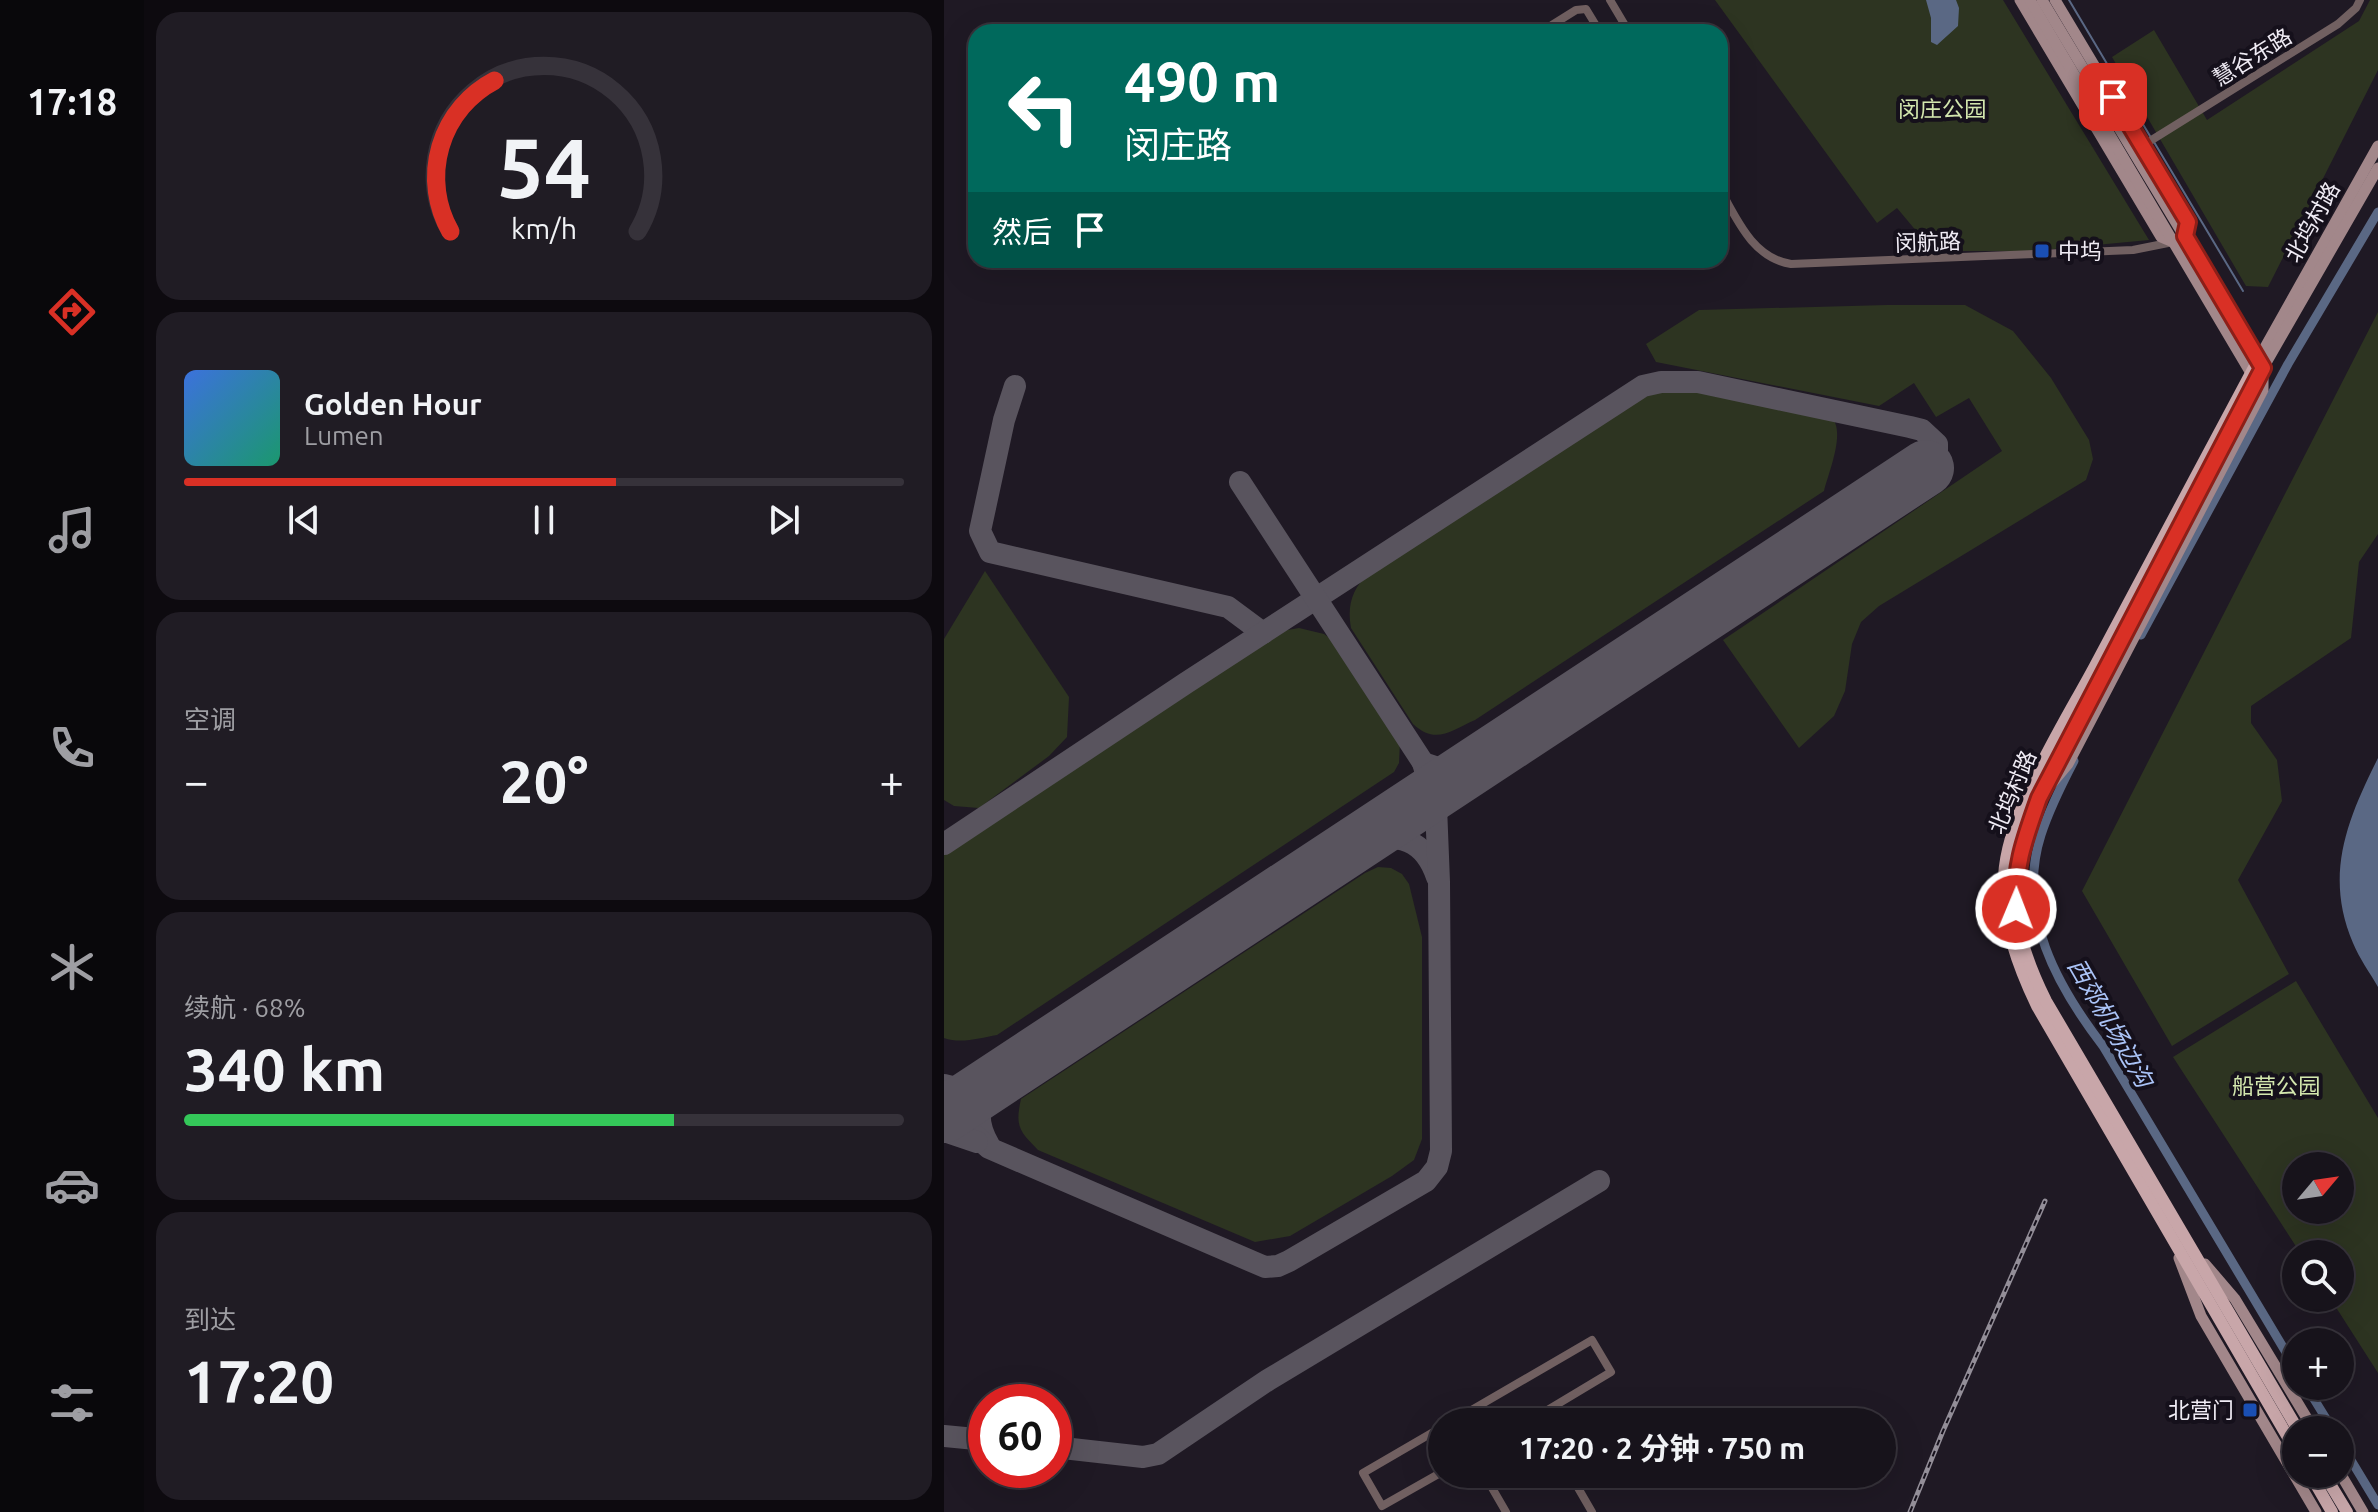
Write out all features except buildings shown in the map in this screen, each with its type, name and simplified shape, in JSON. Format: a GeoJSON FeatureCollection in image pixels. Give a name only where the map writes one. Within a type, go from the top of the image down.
{"type":"FeatureCollection","features":[{"type":"Feature","properties":{"kind":"main road"},"geometry":{"type":"LineString","coordinates":[[2020,0],[2161,237],[2173,242]]}},
{"type":"Feature","properties":{"kind":"main road"},"geometry":{"type":"LineString","coordinates":[[2030,0],[2173,242],[2258,374]]}},
{"type":"Feature","properties":{"kind":"main road"},"geometry":{"type":"LineString","coordinates":[[2042,0],[2185,236],[2258,374]]}},
{"type":"Feature","properties":{"kind":"main road"},"geometry":{"type":"LineString","coordinates":[[2055,0],[2149,142],[2188,222],[2185,236]]}},
{"type":"Feature","properties":{"kind":"main road","name":"北坞村路"},"geometry":{"type":"LineString","coordinates":[[2290,1416],[2046,1001],[2022,944],[2015,876],[2022,845],[2039,798],[2378,146]]}},
{"type":"Feature","properties":{"kind":"main road","name":"北坞村路"},"geometry":{"type":"LineString","coordinates":[[2282,1427],[2037,1006],[2013,947],[2006,911],[2004,876],[2010,840],[2041,768],[2258,374],[2378,168]]}},
{"type":"Feature","properties":{"kind":"main road","name":"北坞村路"},"geometry":{"type":"LineString","coordinates":[[2170,1235],[2201,1316],[2316,1512]]}},
{"type":"Feature","properties":{"kind":"main road","name":"北坞村路"},"geometry":{"type":"LineString","coordinates":[[2188,1245],[2235,1299],[2306,1416]]}},
{"type":"Feature","properties":{"kind":"main road"},"geometry":{"type":"LineString","coordinates":[[2318,1488],[2332,1512]]}},
{"type":"Feature","properties":{"kind":"main road"},"geometry":{"type":"LineString","coordinates":[[2332,1488],[2347,1512]]}},
{"type":"Feature","properties":{"kind":"main road"},"geometry":{"type":"LineString","coordinates":[[2349,1488],[2363,1512]]}},
{"type":"Feature","properties":{"kind":"street"},"geometry":{"type":"LineString","coordinates":[[1610,0],[1624,24]]}},
{"type":"Feature","properties":{"kind":"street","name":"慧谷东路"},"geometry":{"type":"LineString","coordinates":[[2149,142],[2338,24],[2356,8],[2360,0]]}},
{"type":"Feature","properties":{"kind":"street"},"geometry":{"type":"LineString","coordinates":[[1554,24],[1576,10],[1586,9],[1595,24]]}},
{"type":"Feature","properties":{"kind":"street","name":"闵航路"},"geometry":{"type":"LineString","coordinates":[[1728,202],[1754,245],[1775,261],[1791,264],[2119,251],[2149,248],[2185,236]]}},
{"type":"Feature","properties":{"kind":"street"},"geometry":{"type":"LineString","coordinates":[[1477,1408],[1592,1340],[1611,1372],[1551,1408]]}},
{"type":"Feature","properties":{"kind":"street"},"geometry":{"type":"LineString","coordinates":[[1428,1435],[1363,1473],[1382,1506],[1428,1480]]}},
{"type":"Feature","properties":{"kind":"street"},"geometry":{"type":"LineString","coordinates":[[1492,1488],[1506,1512]]}},
{"type":"Feature","properties":{"kind":"street"},"geometry":{"type":"LineString","coordinates":[[1578,1488],[1592,1512]]}},
{"type":"Feature","properties":{"kind":"green space","name":"闵庄公园"},"geometry":{"type":"Polygon","coordinates":[[[1715,0],[2003,0],[2149,240],[2032,251],[1933,251],[1897,208],[1877,223],[1715,0]]]}},
{"type":"Feature","properties":{"kind":"green space"},"geometry":{"type":"Polygon","coordinates":[[[2370,0],[2378,0],[2378,70],[2268,287],[2246,286],[2112,57],[2154,30],[2207,120],[2359,21],[2370,0]]]}},
{"type":"Feature","properties":{"kind":"green space"},"geometry":{"type":"Polygon","coordinates":[[[1965,305],[2013,331],[2051,378],[2089,440],[2093,459],[2086,480],[1879,606],[1861,622],[1852,644],[1845,691],[1834,716],[1799,748],[1723,640],[2002,451],[1969,398],[1936,417],[1914,383],[1879,406],[1656,362],[1646,344],[1699,310],[1965,305]]]}},
{"type":"Feature","properties":{"kind":"green space"},"geometry":{"type":"Polygon","coordinates":[[[2378,312],[2378,534],[2359,562],[2351,638],[2251,706],[2251,723],[2277,760],[2282,801],[2238,880],[2289,974],[2172,1046],[2082,891],[2378,312]]]}},
{"type":"Feature","properties":{"kind":"green space"},"geometry":{"type":"Polygon","coordinates":[[[1675,388],[1695,388],[1830,416],[1835,422],[1837,440],[1824,491],[1475,720],[1436,735],[1413,724],[1351,628],[1350,605],[1358,585],[1369,573],[1633,400],[1675,388]]]}},
{"type":"Feature","properties":{"kind":"green space"},"geometry":{"type":"Polygon","coordinates":[[[985,571],[1069,697],[1067,737],[1049,756],[979,808],[954,806],[944,800],[944,639],[985,571]]]}},
{"type":"Feature","properties":{"kind":"green space"},"geometry":{"type":"Polygon","coordinates":[[[1299,628],[1324,634],[1335,642],[1400,741],[1399,763],[1394,772],[997,1035],[964,1040],[944,1038],[944,855],[1282,631],[1299,628]]]}},
{"type":"Feature","properties":{"kind":"green space"},"geometry":{"type":"Polygon","coordinates":[[[1378,867],[1391,868],[1402,874],[1409,884],[1422,937],[1422,1139],[1414,1160],[1290,1236],[1255,1242],[1038,1150],[1026,1138],[1018,1116],[1021,1099],[1378,867]]]}},
{"type":"Feature","properties":{"kind":"green space","name":"船营公园"},"geometry":{"type":"Polygon","coordinates":[[[2296,981],[2378,1118],[2378,1373],[2354,1336],[2354,1328],[2349,1328],[2339,1312],[2354,1312],[2354,1240],[2292,1240],[2173,1057],[2296,981]]]}},
{"type":"Feature","properties":{"kind":"water"},"geometry":{"type":"Polygon","coordinates":[[[1926,0],[1956,0],[1959,8],[1958,26],[1937,45],[1931,42],[1931,18],[1926,0]]]}},
{"type":"Feature","properties":{"kind":"water"},"geometry":{"type":"Polygon","coordinates":[[[2378,758],[2378,987],[2355,949],[2344,918],[2340,871],[2349,826],[2378,758]]]}},
{"type":"Feature","properties":{"kind":"waterway"},"geometry":{"type":"LineString","coordinates":[[2069,0],[2150,136]]}},
{"type":"Feature","properties":{"kind":"waterway"},"geometry":{"type":"LineString","coordinates":[[2154,142],[2243,291]]}},
{"type":"Feature","properties":{"kind":"waterway","name":"西郊机场边沟"},"geometry":{"type":"LineString","coordinates":[[2141,635],[2288,364],[2378,212]]}},
{"type":"Feature","properties":{"kind":"waterway","name":"西郊机场边沟"},"geometry":{"type":"LineString","coordinates":[[2074,761],[2044,826],[2035,864],[2034,892],[2045,947],[2070,999],[2103,1046],[2282,1346]]}},
{"type":"Feature","properties":{"kind":"waterway","name":"西郊机场边沟"},"geometry":{"type":"LineString","coordinates":[[2315,1400],[2324,1416]]}},
{"type":"Feature","properties":{"kind":"waterway","name":"西郊机场边沟"},"geometry":{"type":"LineString","coordinates":[[2354,1465],[2378,1505]]}},
{"type":"Feature","properties":{"kind":"taxiway"},"geometry":{"type":"LineString","coordinates":[[944,844],[1643,386],[1661,382],[1698,382],[1922,430],[1937,444],[1937,460],[1926,468]]}},
{"type":"Feature","properties":{"kind":"taxiway"},"geometry":{"type":"LineString","coordinates":[[1015,386],[1004,420],[980,531],[990,552],[1228,607],[1263,633]]}},
{"type":"Feature","properties":{"kind":"taxiway"},"geometry":{"type":"LineString","coordinates":[[944,1091],[971,1132],[989,1148],[1265,1267],[1289,1261],[1426,1181],[1437,1167],[1441,1151],[1435,781],[1240,482]]}},
{"type":"Feature","properties":{"kind":"taxiway"},"geometry":{"type":"LineString","coordinates":[[1411,807],[1425,781],[1423,763],[1447,771],[1468,770]]}},
{"type":"Feature","properties":{"kind":"taxiway"},"geometry":{"type":"LineString","coordinates":[[1362,839],[1388,837],[1408,842],[1425,854],[1437,877]]}},
{"type":"Feature","properties":{"kind":"taxiway"},"geometry":{"type":"LineString","coordinates":[[944,1085],[968,1091],[993,1082],[983,1098],[980,1113],[982,1129],[989,1145]]}},
{"type":"Feature","properties":{"kind":"taxiway"},"geometry":{"type":"LineString","coordinates":[[944,1131],[977,1142]]}},
{"type":"Feature","properties":{"kind":"taxiway"},"geometry":{"type":"LineString","coordinates":[[1072,1449],[1143,1457],[1158,1454],[1268,1380],[1599,1181]]}},
{"type":"Feature","properties":{"kind":"taxiway"},"geometry":{"type":"LineString","coordinates":[[944,1436],[968,1438]]}},
{"type":"Feature","properties":{"kind":"runway"},"geometry":{"type":"LineString","coordinates":[[944,1115],[1926,468]]}},
{"type":"Feature","properties":{"kind":"railway"},"geometry":{"type":"LineString","coordinates":[[1910,1512],[2045,1201]]}},
{"type":"Feature","properties":{"kind":"place","name":"中坞"},"geometry":{"type":"Point","coordinates":[2042,251]}},
{"type":"Feature","properties":{"kind":"place","name":"北营门"},"geometry":{"type":"Point","coordinates":[2250,1410]}},
{"type":"Feature","properties":{"kind":"route"},"geometry":{"type":"LineString","coordinates":[[2016,909],[2015,876],[2022,845],[2039,798],[2263,368],[2185,236],[2188,222],[2113,97]]}}]}
